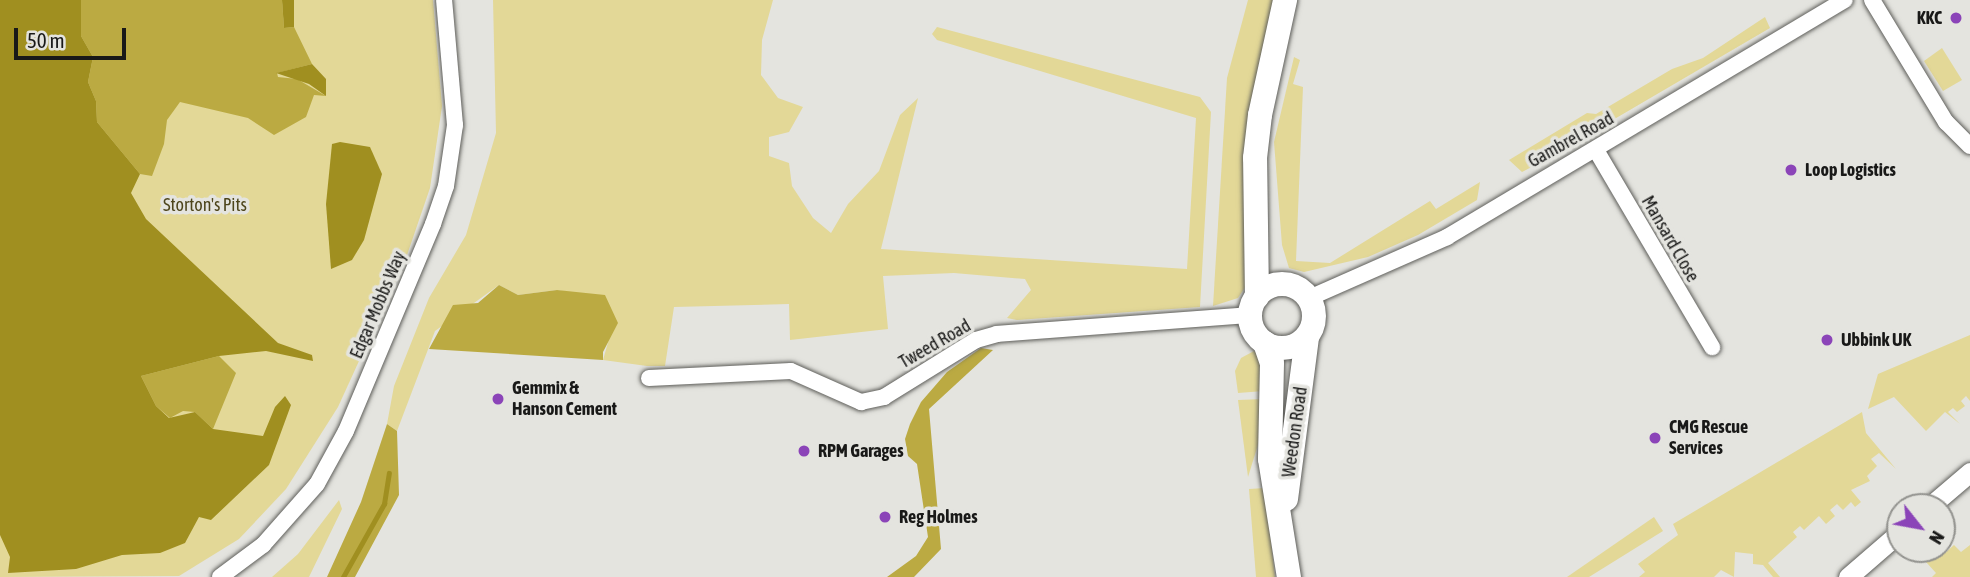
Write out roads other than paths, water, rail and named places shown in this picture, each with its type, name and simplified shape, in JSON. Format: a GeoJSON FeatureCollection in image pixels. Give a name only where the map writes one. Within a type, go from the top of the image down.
{"type":"FeatureCollection","features":[{"type":"Feature","properties":{"kind":"main road"},"geometry":{"type":"LineString","coordinates":[[1256,222],[1274,273],[1284,284],[1309,298],[1314,318],[1307,337],[1292,347],[1265,343],[1253,328],[1259,115],[1273,64],[1285,0]]}},
{"type":"Feature","properties":{"kind":"main road"},"geometry":{"type":"LineString","coordinates":[[1273,64],[1297,0]]}},
{"type":"Feature","properties":{"kind":"main road"},"geometry":{"type":"LineString","coordinates":[[1254,306],[1264,289],[1284,284]]}},
{"type":"Feature","properties":{"kind":"main road","name":"Weedon Road"},"geometry":{"type":"LineString","coordinates":[[1284,527],[1307,337]]}},
{"type":"Feature","properties":{"kind":"main road","name":"Weedon Road"},"geometry":{"type":"LineString","coordinates":[[1265,343],[1272,363],[1270,458],[1284,527],[1289,577]]}},
{"type":"Feature","properties":{"kind":"street","name":"Edgar Mobbs Way"},"geometry":{"type":"LineString","coordinates":[[220,577],[263,545],[317,484],[346,431],[433,224],[446,186],[455,125],[444,0]]}},
{"type":"Feature","properties":{"kind":"street","name":"Gambrel Road"},"geometry":{"type":"LineString","coordinates":[[1309,298],[1425,249],[1845,0]]}},
{"type":"Feature","properties":{"kind":"street"},"geometry":{"type":"LineString","coordinates":[[1872,0],[1946,122],[1970,146]]}},
{"type":"Feature","properties":{"kind":"street","name":"Mansard Close"},"geometry":{"type":"LineString","coordinates":[[1596,150],[1712,347]]}},
{"type":"Feature","properties":{"kind":"street","name":"Tweed Road"},"geometry":{"type":"LineString","coordinates":[[649,378],[792,371],[861,402],[884,397],[976,340],[997,334],[1254,306]]}},
{"type":"Feature","properties":{"kind":"street"},"geometry":{"type":"LineString","coordinates":[[1945,493],[1970,472]]}},
{"type":"Feature","properties":{"kind":"street"},"geometry":{"type":"LineString","coordinates":[[1858,574],[1886,546]]}},
{"type":"Feature","properties":{"kind":"waterway"},"geometry":{"type":"LineString","coordinates":[[343,577],[384,504],[389,473]]}},
{"type":"Feature","properties":{"kind":"place","name":"KKC"},"geometry":{"type":"Point","coordinates":[1956,18]}},
{"type":"Feature","properties":{"kind":"place","name":"Loop Logistics"},"geometry":{"type":"Point","coordinates":[1791,170]}},
{"type":"Feature","properties":{"kind":"place","name":"Ubbink UK"},"geometry":{"type":"Point","coordinates":[1827,340]}},
{"type":"Feature","properties":{"kind":"place","name":"Gemmix & Hanson Cement"},"geometry":{"type":"Point","coordinates":[498,399]}},
{"type":"Feature","properties":{"kind":"place","name":"CMG Rescue Services"},"geometry":{"type":"Point","coordinates":[1655,438]}},
{"type":"Feature","properties":{"kind":"place","name":"RPM Garages"},"geometry":{"type":"Point","coordinates":[804,451]}},
{"type":"Feature","properties":{"kind":"place","name":"Reg Holmes"},"geometry":{"type":"Point","coordinates":[885,517]}},
{"type":"Feature","properties":{"kind":"park label","name":"Storton's Pits"},"geometry":{"type":"Point","coordinates":[205,205]}}]}
